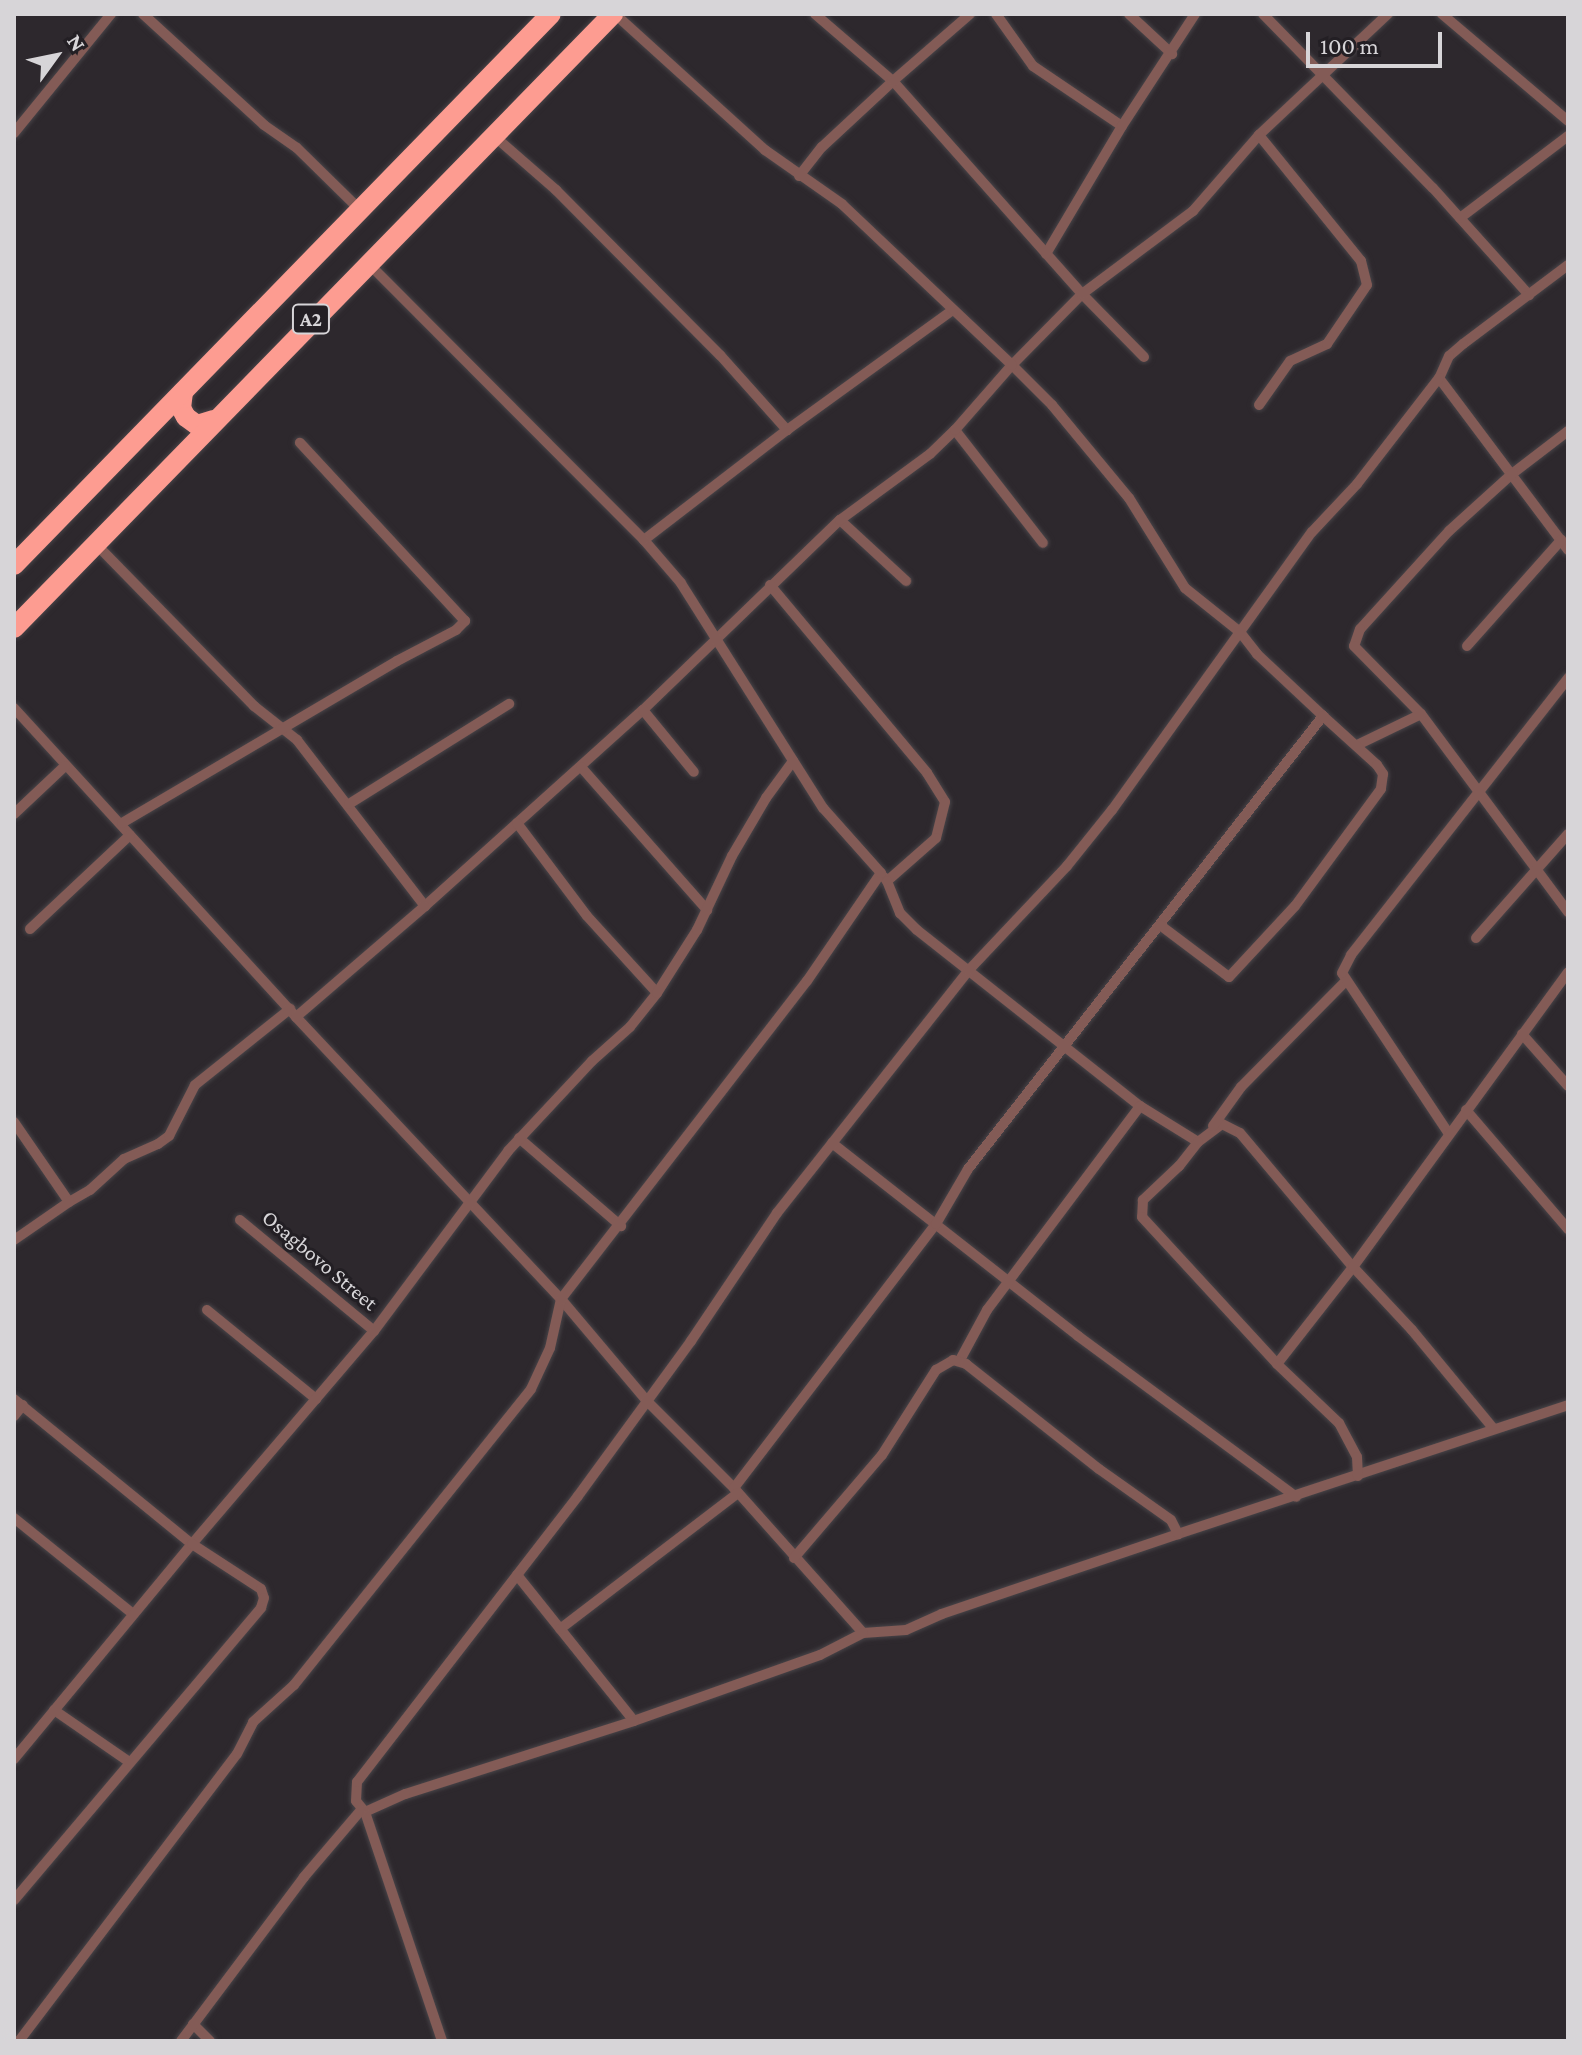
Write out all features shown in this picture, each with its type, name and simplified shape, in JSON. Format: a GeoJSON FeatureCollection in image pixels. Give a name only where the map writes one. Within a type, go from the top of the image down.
{"type":"FeatureCollection","features":[{"type":"Feature","properties":{"kind":"highway","name":"A2"},"geometry":{"type":"LineString","coordinates":[[14,565],[551,14]]}},
{"type":"Feature","properties":{"kind":"highway","name":"A2"},"geometry":{"type":"LineString","coordinates":[[14,628],[367,262],[614,14]]}},
{"type":"Feature","properties":{"kind":"highway"},"geometry":{"type":"LineString","coordinates":[[183,392],[181,408],[186,417],[197,425],[213,420]]}},
{"type":"Feature","properties":{"kind":"street"},"geometry":{"type":"LineString","coordinates":[[14,133],[111,14]]}},
{"type":"Feature","properties":{"kind":"street"},"geometry":{"type":"LineString","coordinates":[[143,14],[264,125],[297,148],[360,210]]}},
{"type":"Feature","properties":{"kind":"street"},"geometry":{"type":"LineString","coordinates":[[614,14],[721,112],[799,176],[842,204],[1012,365],[1052,405],[1129,498],[1185,588],[1240,632],[1257,654],[1357,745],[1383,774],[1381,789],[1295,906],[1229,977],[1160,925]]}},
{"type":"Feature","properties":{"kind":"street"},"geometry":{"type":"LineString","coordinates":[[815,14],[893,81],[1082,294],[1144,357]]}},
{"type":"Feature","properties":{"kind":"street"},"geometry":{"type":"LineString","coordinates":[[799,176],[822,147],[970,14]]}},
{"type":"Feature","properties":{"kind":"street"},"geometry":{"type":"LineString","coordinates":[[996,14],[1033,66],[1122,126]]}},
{"type":"Feature","properties":{"kind":"street"},"geometry":{"type":"LineString","coordinates":[[1129,14],[1172,54]]}},
{"type":"Feature","properties":{"kind":"street"},"geometry":{"type":"LineString","coordinates":[[1046,254],[1122,126],[1172,54],[1195,14]]}},
{"type":"Feature","properties":{"kind":"street"},"geometry":{"type":"LineString","coordinates":[[1263,14],[1460,218],[1529,295]]}},
{"type":"Feature","properties":{"kind":"street"},"geometry":{"type":"LineString","coordinates":[[14,1240],[90,1190],[124,1159],[169,1136],[195,1085],[293,1013],[425,906],[643,710],[840,520],[930,454],[1082,294],[1193,211],[1259,135],[1388,14]]}},
{"type":"Feature","properties":{"kind":"street"},"geometry":{"type":"LineString","coordinates":[[1442,14],[1568,121]]}},
{"type":"Feature","properties":{"kind":"street"},"geometry":{"type":"LineString","coordinates":[[493,135],[556,190],[720,355],[787,430]]}},
{"type":"Feature","properties":{"kind":"street"},"geometry":{"type":"LineString","coordinates":[[1259,135],[1361,261],[1367,285],[1327,344],[1290,361],[1259,405]]}},
{"type":"Feature","properties":{"kind":"street"},"geometry":{"type":"LineString","coordinates":[[1460,218],[1568,136]]}},
{"type":"Feature","properties":{"kind":"street"},"geometry":{"type":"LineString","coordinates":[[367,262],[644,540],[681,583],[823,808],[884,877],[900,913],[968,971],[1140,1106],[1198,1142]]}},
{"type":"Feature","properties":{"kind":"street"},"geometry":{"type":"LineString","coordinates":[[442,2041],[355,1792],[357,1782],[647,1401],[777,1213],[968,971],[1067,866],[1112,810],[1312,532],[1357,484],[1439,378],[1449,356],[1568,265]]}},
{"type":"Feature","properties":{"kind":"street"},"geometry":{"type":"LineString","coordinates":[[644,540],[787,430],[953,310]]}},
{"type":"Feature","properties":{"kind":"street"},"geometry":{"type":"LineString","coordinates":[[1439,378],[1568,550]]}},
{"type":"Feature","properties":{"kind":"street"},"geometry":{"type":"LineString","coordinates":[[955,430],[1043,543]]}},
{"type":"Feature","properties":{"kind":"street"},"geometry":{"type":"LineString","coordinates":[[1568,431],[1513,473],[1449,531],[1355,638],[1359,652],[1421,714],[1568,912]]}},
{"type":"Feature","properties":{"kind":"street"},"geometry":{"type":"LineString","coordinates":[[122,823],[456,630],[465,621],[300,443]]}},
{"type":"Feature","properties":{"kind":"street"},"geometry":{"type":"LineString","coordinates":[[840,520],[906,581]]}},
{"type":"Feature","properties":{"kind":"street"},"geometry":{"type":"LineString","coordinates":[[1467,646],[1561,540]]}},
{"type":"Feature","properties":{"kind":"street"},"geometry":{"type":"LineString","coordinates":[[95,543],[254,706],[297,740],[425,906]]}},
{"type":"Feature","properties":{"kind":"street"},"geometry":{"type":"LineString","coordinates":[[19,2041],[237,1754],[253,1722],[294,1685],[531,1389],[550,1348],[561,1299],[621,1226],[741,1062],[807,981],[884,877],[936,838],[945,802],[927,773],[770,585]]}},
{"type":"Feature","properties":{"kind":"street"},"geometry":{"type":"LineString","coordinates":[[1449,1134],[1342,973],[1351,955],[1568,678]]}},
{"type":"Feature","properties":{"kind":"street"},"geometry":{"type":"LineString","coordinates":[[349,804],[509,704]]}},
{"type":"Feature","properties":{"kind":"street"},"geometry":{"type":"LineString","coordinates":[[14,708],[293,1013],[561,1299],[647,1401],[736,1491],[863,1633]]}},
{"type":"Feature","properties":{"kind":"street"},"geometry":{"type":"LineString","coordinates":[[643,710],[694,772]]}},
{"type":"Feature","properties":{"kind":"street"},"geometry":{"type":"LineString","coordinates":[[1357,745],[1421,714]]}},
{"type":"Feature","properties":{"kind":"street"},"geometry":{"type":"LineString","coordinates":[[560,1629],[736,1491],[936,1224],[968,1169],[1323,716]]}},
{"type":"Feature","properties":{"kind":"street"},"geometry":{"type":"LineString","coordinates":[[14,1759],[374,1331],[519,1138],[592,1061],[630,1027],[657,993],[707,910],[732,856],[793,761]]}},
{"type":"Feature","properties":{"kind":"street"},"geometry":{"type":"LineString","coordinates":[[14,814],[65,766]]}},
{"type":"Feature","properties":{"kind":"street"},"geometry":{"type":"LineString","coordinates":[[581,767],[707,910]]}},
{"type":"Feature","properties":{"kind":"street"},"geometry":{"type":"LineString","coordinates":[[517,823],[587,916],[657,993]]}},
{"type":"Feature","properties":{"kind":"street"},"geometry":{"type":"LineString","coordinates":[[1476,938],[1506,902],[1537,873],[1568,834]]}},
{"type":"Feature","properties":{"kind":"street"},"geometry":{"type":"LineString","coordinates":[[30,929],[130,835]]}},
{"type":"Feature","properties":{"kind":"street"},"geometry":{"type":"LineString","coordinates":[[1277,1364],[1353,1267],[1568,972]]}},
{"type":"Feature","properties":{"kind":"street"},"geometry":{"type":"LineString","coordinates":[[1346,981],[1241,1087],[1179,1166],[1143,1200],[1142,1217],[1277,1364],[1339,1423],[1357,1457],[1358,1476]]}},
{"type":"Feature","properties":{"kind":"street"},"geometry":{"type":"LineString","coordinates":[[1522,1034],[1568,1086]]}},
{"type":"Feature","properties":{"kind":"street"},"geometry":{"type":"LineString","coordinates":[[794,1558],[882,1455],[936,1370],[960,1360],[987,1310],[1140,1106]]}},
{"type":"Feature","properties":{"kind":"street"},"geometry":{"type":"LineString","coordinates":[[1466,1110],[1568,1229]]}},
{"type":"Feature","properties":{"kind":"street"},"geometry":{"type":"LineString","coordinates":[[14,1122],[69,1202]]}},
{"type":"Feature","properties":{"kind":"street"},"geometry":{"type":"LineString","coordinates":[[1209,1131],[1222,1124],[1240,1133],[1493,1428]]}},
{"type":"Feature","properties":{"kind":"street"},"geometry":{"type":"LineString","coordinates":[[519,1138],[621,1226]]}},
{"type":"Feature","properties":{"kind":"street"},"geometry":{"type":"LineString","coordinates":[[832,1143],[1078,1336],[1296,1497]]}},
{"type":"Feature","properties":{"kind":"street","name":"Osagbovo Street"},"geometry":{"type":"LineString","coordinates":[[240,1220],[374,1331]]}},
{"type":"Feature","properties":{"kind":"street"},"geometry":{"type":"LineString","coordinates":[[207,1310],[316,1399]]}},
{"type":"Feature","properties":{"kind":"street"},"geometry":{"type":"LineString","coordinates":[[960,1360],[1171,1520],[1178,1534]]}},
{"type":"Feature","properties":{"kind":"street"},"geometry":{"type":"LineString","coordinates":[[14,1416],[18,1402],[192,1544],[255,1582],[264,1598],[261,1608],[128,1761],[14,1900]]}},
{"type":"Feature","properties":{"kind":"street"},"geometry":{"type":"LineString","coordinates":[[181,2041],[304,1877],[363,1811],[820,1655],[863,1633],[906,1630],[942,1614],[1568,1405]]}},
{"type":"Feature","properties":{"kind":"street"},"geometry":{"type":"LineString","coordinates":[[14,1518],[133,1614]]}},
{"type":"Feature","properties":{"kind":"street"},"geometry":{"type":"LineString","coordinates":[[517,1575],[634,1721]]}},
{"type":"Feature","properties":{"kind":"street"},"geometry":{"type":"LineString","coordinates":[[54,1710],[128,1761]]}},
{"type":"Feature","properties":{"kind":"street"},"geometry":{"type":"LineString","coordinates":[[193,2024],[210,2041]]}}]}
